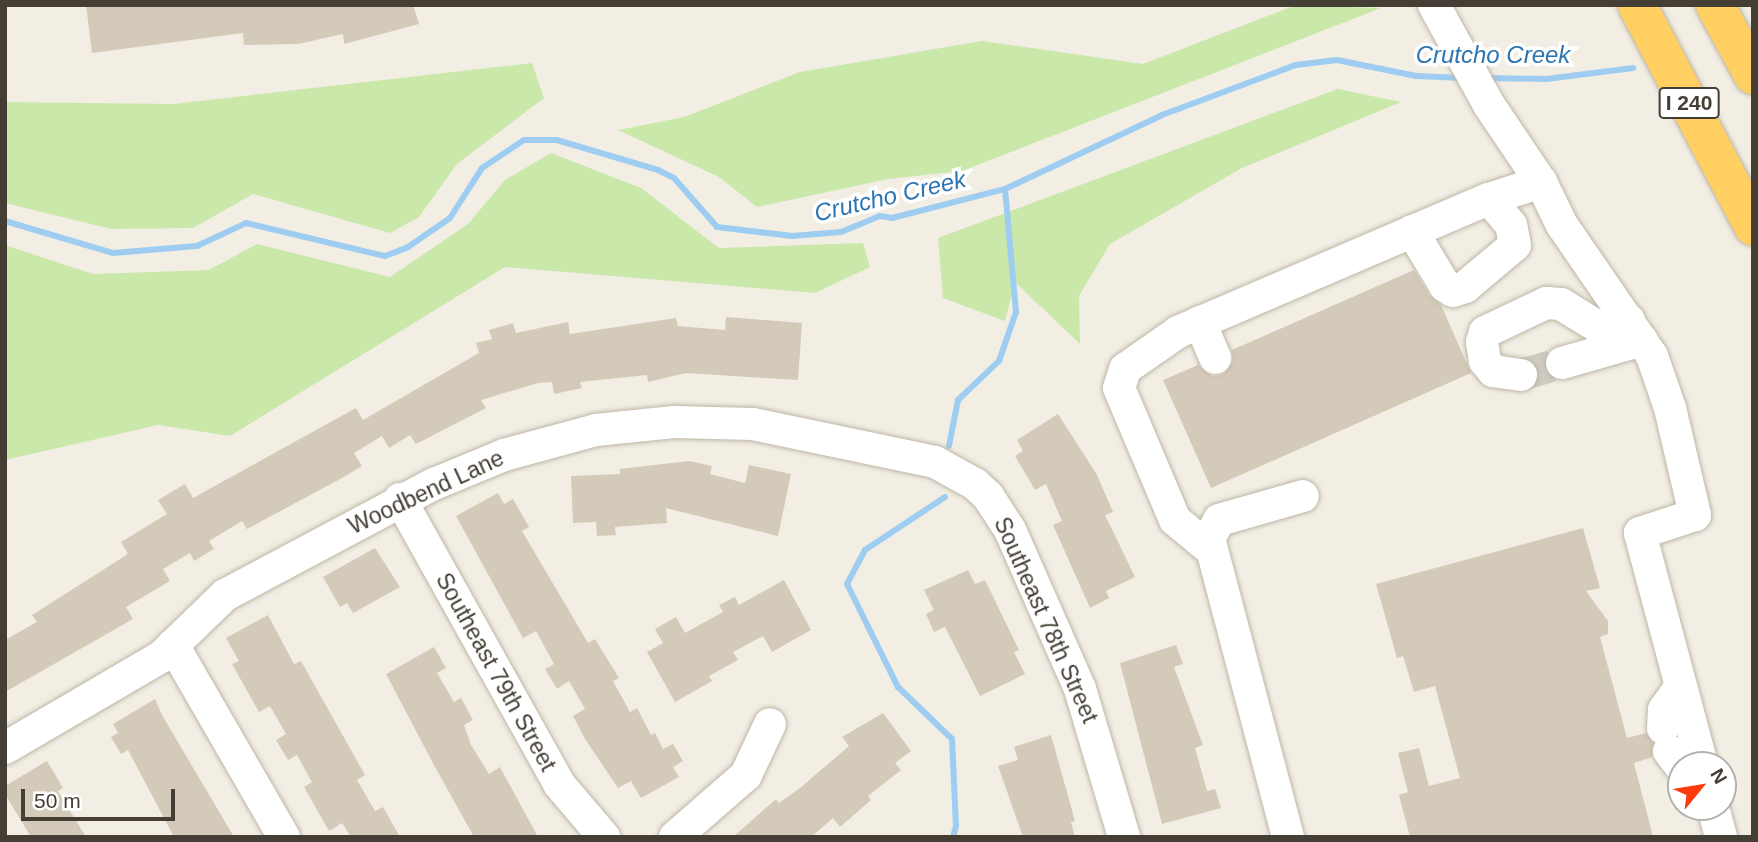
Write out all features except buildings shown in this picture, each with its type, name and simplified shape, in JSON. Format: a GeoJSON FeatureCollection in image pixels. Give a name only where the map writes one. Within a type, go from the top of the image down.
{"type":"FeatureCollection","features":[{"type":"Feature","properties":{"kind":"highway","name":"I 240"},"geometry":{"type":"LineString","coordinates":[[1637,5],[1747,214]]}},
{"type":"Feature","properties":{"kind":"highway","name":"I 240"},"geometry":{"type":"LineString","coordinates":[[1715,5],[1753,75]]}},
{"type":"Feature","properties":{"kind":"highway"},"geometry":{"type":"LineString","coordinates":[[1747,214],[1753,237]]}},
{"type":"Feature","properties":{"kind":"street"},"geometry":{"type":"LineString","coordinates":[[1440,15],[1489,105],[1541,182],[1562,225],[1636,330],[1670,408],[1695,515],[1640,533],[1698,751]]}},
{"type":"Feature","properties":{"kind":"street"},"geometry":{"type":"LineString","coordinates":[[1209,548],[1175,520],[1119,388],[1125,369],[1148,349],[1208,319],[1489,198],[1541,182]]}},
{"type":"Feature","properties":{"kind":"street"},"geometry":{"type":"LineString","coordinates":[[1412,231],[1445,286],[1453,291],[1465,287],[1515,245],[1511,225],[1489,198]]}},
{"type":"Feature","properties":{"kind":"street"},"geometry":{"type":"LineString","coordinates":[[1521,376],[1493,371],[1485,361],[1485,332],[1546,303],[1561,304],[1588,324],[1600,328],[1636,330]]}},
{"type":"Feature","properties":{"kind":"street"},"geometry":{"type":"LineString","coordinates":[[1208,319],[1222,354]]}},
{"type":"Feature","properties":{"kind":"street"},"geometry":{"type":"LineString","coordinates":[[1588,324],[1572,361],[1636,330]]}},
{"type":"Feature","properties":{"kind":"street","name":"Woodbend Lane"},"geometry":{"type":"LineString","coordinates":[[5,748],[138,671],[173,645],[225,595],[400,499],[504,455],[635,424],[753,425],[905,455]]}},
{"type":"Feature","properties":{"kind":"street","name":"Southeast 78th Street"},"geometry":{"type":"LineString","coordinates":[[905,455],[935,462],[975,484],[1010,530],[1080,689],[1124,837]]}},
{"type":"Feature","properties":{"kind":"street"},"geometry":{"type":"LineString","coordinates":[[1288,837],[1209,548],[1211,529],[1219,520],[1303,496]]}},
{"type":"Feature","properties":{"kind":"street","name":"Southeast 79th Street"},"geometry":{"type":"LineString","coordinates":[[400,499],[559,784],[604,837]]}},
{"type":"Feature","properties":{"kind":"street"},"geometry":{"type":"LineString","coordinates":[[173,645],[284,837]]}},
{"type":"Feature","properties":{"kind":"street"},"geometry":{"type":"LineString","coordinates":[[1671,749],[1664,710],[1680,687]]}},
{"type":"Feature","properties":{"kind":"street"},"geometry":{"type":"LineString","coordinates":[[675,837],[746,775],[770,724]]}},
{"type":"Feature","properties":{"kind":"green space"},"geometry":{"type":"Polygon","coordinates":[[[1296,5],[1381,8],[962,171],[888,179],[757,207],[719,177],[618,130],[684,117],[800,72],[982,41],[1143,64],[1296,5]]]}},
{"type":"Feature","properties":{"kind":"green space"},"geometry":{"type":"Polygon","coordinates":[[[532,63],[544,98],[457,164],[419,217],[390,233],[253,194],[193,228],[111,229],[5,203],[5,102],[174,104],[532,63]]]}},
{"type":"Feature","properties":{"kind":"green space"},"geometry":{"type":"Polygon","coordinates":[[[1338,89],[1401,102],[1242,168],[1110,244],[1079,296],[1080,344],[1015,282],[1005,321],[943,298],[938,238],[1338,89]]]}},
{"type":"Feature","properties":{"kind":"green space"},"geometry":{"type":"Polygon","coordinates":[[[551,153],[641,188],[719,248],[863,243],[870,267],[815,293],[505,267],[230,436],[158,425],[5,460],[5,245],[93,274],[209,270],[257,244],[390,277],[468,224],[505,180],[551,153]]]}},
{"type":"Feature","properties":{"kind":"waterway","name":"Crutcho Creek"},"geometry":{"type":"LineString","coordinates":[[5,221],[113,253],[197,246],[246,223],[385,256],[408,247],[450,218],[482,168],[524,140],[557,140],[658,170],[674,178],[717,227],[792,236],[841,232],[880,216],[892,218],[1005,189],[1162,115],[1296,65],[1337,60],[1416,76],[1464,78]]}},
{"type":"Feature","properties":{"kind":"waterway","name":"Crutcho Creek"},"geometry":{"type":"LineString","coordinates":[[1485,78],[1546,79],[1633,68]]}},
{"type":"Feature","properties":{"kind":"waterway"},"geometry":{"type":"LineString","coordinates":[[949,446],[958,400],[999,361],[1016,312],[1005,189]]}},
{"type":"Feature","properties":{"kind":"waterway"},"geometry":{"type":"LineString","coordinates":[[945,497],[865,550],[847,584],[898,687],[952,739],[956,826],[953,837]]}},
{"type":"Feature","properties":{"kind":"tunnel"},"geometry":{"type":"LineString","coordinates":[[1521,375],[1562,363]]}}]}
